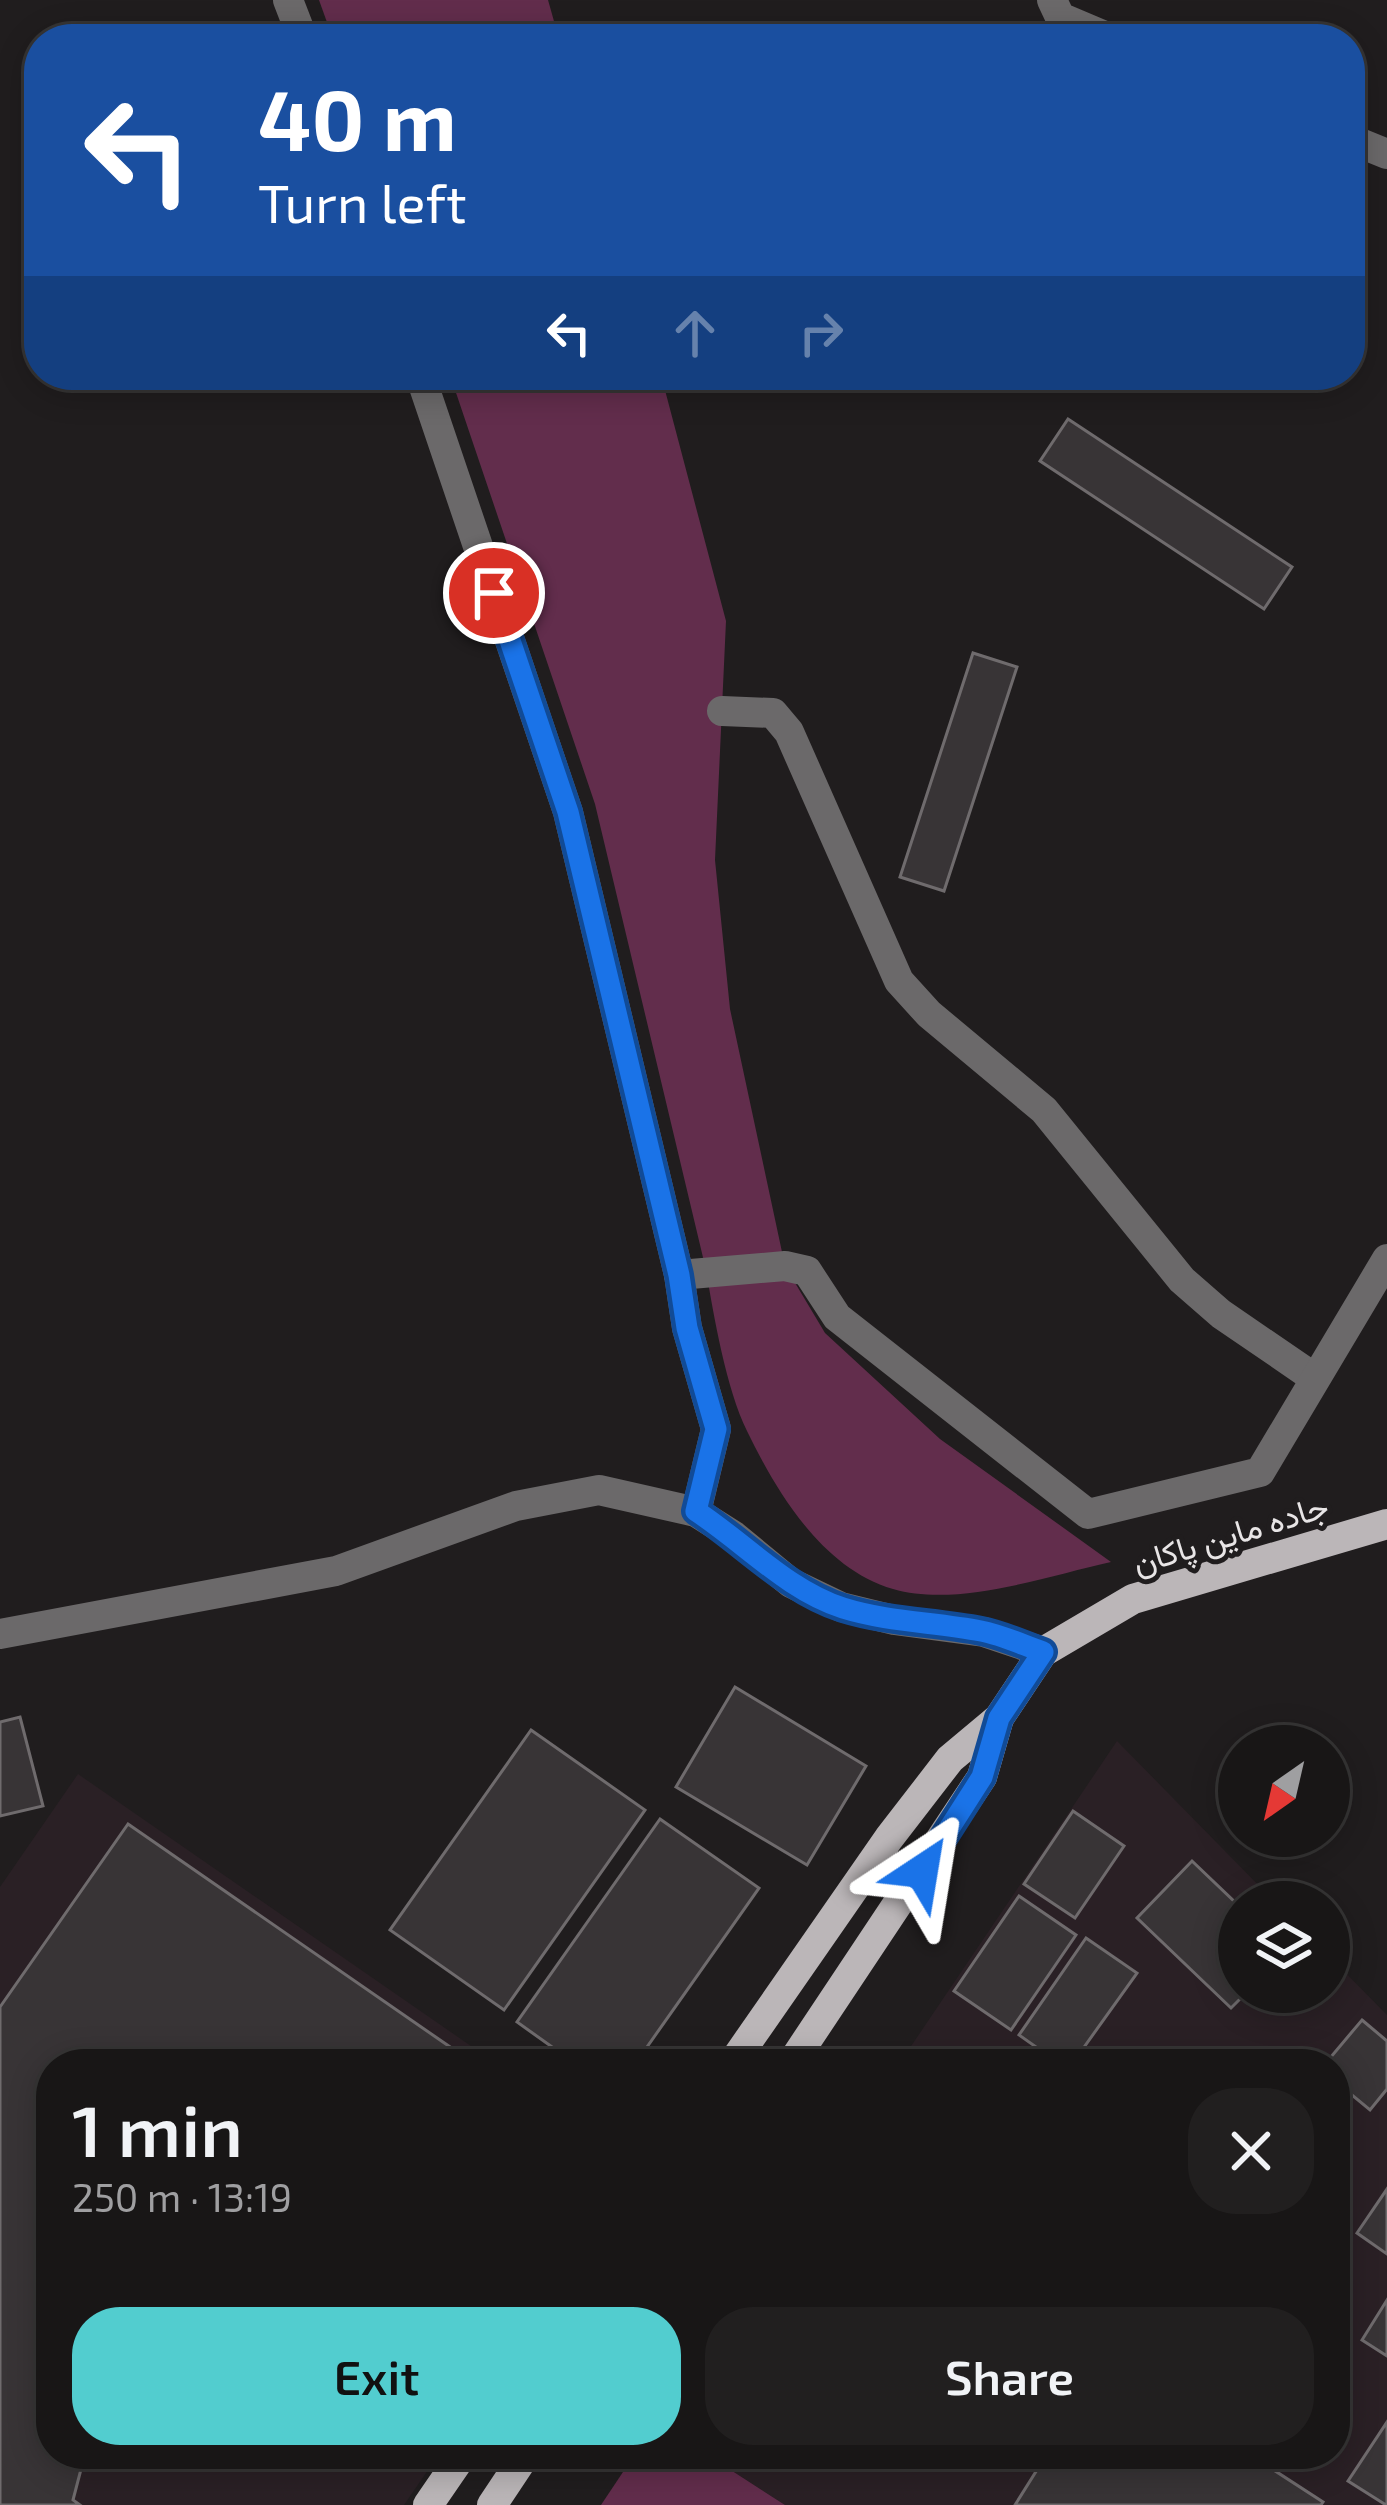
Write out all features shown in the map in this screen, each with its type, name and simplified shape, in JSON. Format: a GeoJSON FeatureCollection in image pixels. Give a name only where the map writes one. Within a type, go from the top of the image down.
{"type":"FeatureCollection","features":[{"type":"Feature","properties":{"kind":"main road","name":"جاده ماین پاکان"},"geometry":{"type":"LineString","coordinates":[[742,2049],[889,1838],[950,1759],[999,1718],[1043,1652],[1133,1600],[1387,1524]]}},
{"type":"Feature","properties":{"kind":"main road","name":"جاده ماین پاکان"},"geometry":{"type":"LineString","coordinates":[[801,2049],[982,1777],[999,1718]]}},
{"type":"Feature","properties":{"kind":"main road"},"geometry":{"type":"LineString","coordinates":[[428,2505],[453,2469]]}},
{"type":"Feature","properties":{"kind":"main road"},"geometry":{"type":"LineString","coordinates":[[491,2505],[516,2469]]}},
{"type":"Feature","properties":{"kind":"street"},"geometry":{"type":"LineString","coordinates":[[1052,0],[1060,17],[1077,24]]}},
{"type":"Feature","properties":{"kind":"street"},"geometry":{"type":"LineString","coordinates":[[425,390],[568,812],[679,1275],[687,1328],[716,1429],[696,1511]]}},
{"type":"Feature","properties":{"kind":"street"},"geometry":{"type":"LineString","coordinates":[[722,711],[773,713],[789,732],[899,981],[929,1014],[1044,1110],[1181,1280],[1220,1314],[1313,1377]]}},
{"type":"Feature","properties":{"kind":"street"},"geometry":{"type":"LineString","coordinates":[[679,1275],[785,1266],[807,1271],[837,1317],[1088,1514],[1259,1472],[1387,1259]]}},
{"type":"Feature","properties":{"kind":"street"},"geometry":{"type":"LineString","coordinates":[[0,1634],[336,1571],[516,1506],[598,1490],[696,1511],[791,1583],[841,1607],[984,1632],[1043,1652]]}},
{"type":"Feature","properties":{"kind":"shaded area"},"geometry":{"type":"Polygon","coordinates":[[[319,0],[548,0],[555,24],[328,24],[319,0]]]}},
{"type":"Feature","properties":{"kind":"shaded area"},"geometry":{"type":"Polygon","coordinates":[[[455,390],[665,390],[726,621],[715,860],[730,1009],[785,1266],[825,1333],[940,1439],[1111,1562],[974,1592],[918,1594],[893,1589],[845,1565],[788,1503],[759,1455],[727,1374],[595,804],[455,390]]]}},
{"type":"Feature","properties":{"kind":"shaded area"},"geometry":{"type":"Polygon","coordinates":[[[1117,1741],[1218,1844],[1218,1857],[1231,1857],[1254,1881],[1218,1881],[1218,2013],[1350,2013],[1350,1977],[1387,2015],[1387,2505],[785,2505],[729,2469],[1350,2469],[1350,2049],[909,2049],[1117,1741]]]}},
{"type":"Feature","properties":{"kind":"shaded area"},"geometry":{"type":"Polygon","coordinates":[[[78,1774],[475,2049],[36,2049],[36,2469],[429,2469],[404,2505],[0,2505],[0,1887],[78,1774]]]}},
{"type":"Feature","properties":{"kind":"shaded area"},"geometry":{"type":"Polygon","coordinates":[[[625,2469],[729,2469],[785,2505],[601,2505],[625,2469]]]}},
{"type":"Feature","properties":{"kind":"building"},"geometry":{"type":"Polygon","coordinates":[[[1068,419],[1292,567],[1264,609],[1040,461],[1068,419]]]}},
{"type":"Feature","properties":{"kind":"building"},"geometry":{"type":"Polygon","coordinates":[[[973,653],[1017,667],[944,891],[900,877],[973,653]]]}},
{"type":"Feature","properties":{"kind":"building"},"geometry":{"type":"Polygon","coordinates":[[[735,1687],[866,1766],[807,1865],[676,1787],[735,1687]]]}},
{"type":"Feature","properties":{"kind":"building"},"geometry":{"type":"Polygon","coordinates":[[[20,1717],[43,1806],[0,1816],[0,1722],[20,1717]]]}},
{"type":"Feature","properties":{"kind":"building"},"geometry":{"type":"Polygon","coordinates":[[[531,1730],[645,1810],[504,2010],[390,1930],[531,1730]]]}},
{"type":"Feature","properties":{"kind":"building"},"geometry":{"type":"Polygon","coordinates":[[[1073,1811],[1124,1846],[1075,1918],[1024,1884],[1073,1811]]]}},
{"type":"Feature","properties":{"kind":"building"},"geometry":{"type":"Polygon","coordinates":[[[660,1819],[759,1888],[646,2049],[555,2049],[517,2022],[660,1819]]]}},
{"type":"Feature","properties":{"kind":"building"},"geometry":{"type":"Polygon","coordinates":[[[128,1824],[453,2049],[36,2049],[36,2469],[81,2469],[73,2500],[80,2505],[0,2505],[0,2007],[128,1824]]]}},
{"type":"Feature","properties":{"kind":"building"},"geometry":{"type":"Polygon","coordinates":[[[1192,1861],[1218,1886],[1218,1996],[1137,1918],[1192,1861]]]}},
{"type":"Feature","properties":{"kind":"building"},"geometry":{"type":"Polygon","coordinates":[[[1019,1896],[1076,1935],[1011,2030],[954,1991],[1019,1896]]]}},
{"type":"Feature","properties":{"kind":"building"},"geometry":{"type":"Polygon","coordinates":[[[1086,1938],[1137,1973],[1083,2049],[1039,2049],[1019,2035],[1086,1938]]]}},
{"type":"Feature","properties":{"kind":"building"},"geometry":{"type":"Polygon","coordinates":[[[1362,2020],[1387,2041],[1387,2089],[1370,2110],[1350,2093],[1350,2049],[1338,2049],[1362,2020]]]}},
{"type":"Feature","properties":{"kind":"building"},"geometry":{"type":"Polygon","coordinates":[[[1387,2189],[1387,2254],[1357,2233],[1387,2189]]]}},
{"type":"Feature","properties":{"kind":"building"},"geometry":{"type":"Polygon","coordinates":[[[1387,2300],[1387,2356],[1362,2340],[1387,2300]]]}},
{"type":"Feature","properties":{"kind":"building"},"geometry":{"type":"Polygon","coordinates":[[[1387,2422],[1387,2505],[1386,2505],[1348,2481],[1387,2422]]]}},
{"type":"Feature","properties":{"kind":"building"},"geometry":{"type":"Polygon","coordinates":[[[1038,2469],[1272,2469],[1323,2502],[1321,2505],[1015,2505],[1038,2469]]]}},
{"type":"Feature","properties":{"kind":"route"},"geometry":{"type":"LineString","coordinates":[[494,593],[568,812],[679,1275],[687,1328],[716,1429],[696,1511],[791,1583],[841,1607],[984,1632],[1043,1652],[999,1718],[982,1777],[922,1871]]}}]}
